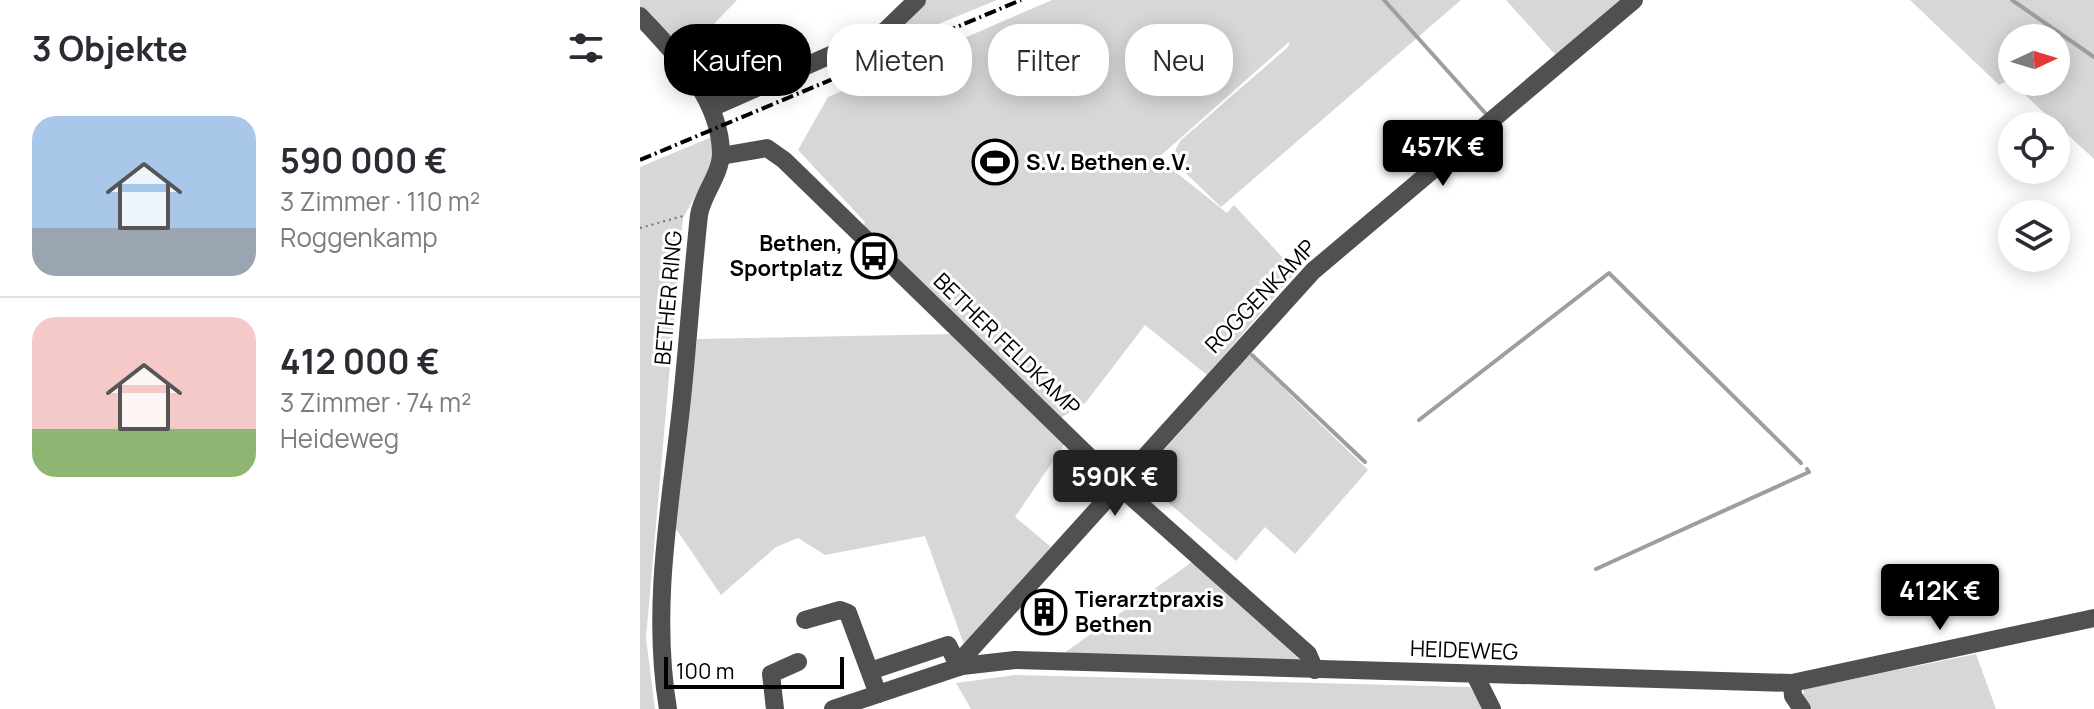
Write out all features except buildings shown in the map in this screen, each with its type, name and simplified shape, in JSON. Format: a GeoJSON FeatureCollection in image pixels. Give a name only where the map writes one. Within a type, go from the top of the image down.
{"type":"FeatureCollection","features":[{"type":"Feature","properties":{"kind":"street"},"geometry":{"type":"LineString","coordinates":[[711,108],[885,31],[917,0]]}},
{"type":"Feature","properties":{"kind":"street","name":"ROGGENKAMP"},"geometry":{"type":"LineString","coordinates":[[961,666],[962,659],[1117,484],[1313,271],[1634,0]]}},
{"type":"Feature","properties":{"kind":"street"},"geometry":{"type":"LineString","coordinates":[[640,16],[679,56],[711,108],[721,156]]}},
{"type":"Feature","properties":{"kind":"street","name":"BETHER FELDKAMP"},"geometry":{"type":"LineString","coordinates":[[721,156],[767,148],[784,160],[865,234],[1117,484],[1308,654],[1315,670]]}},
{"type":"Feature","properties":{"kind":"street","name":"BETHER RING"},"geometry":{"type":"LineString","coordinates":[[668,709],[660,649],[664,555],[693,303],[699,211],[721,156]]}},
{"type":"Feature","properties":{"kind":"street"},"geometry":{"type":"LineString","coordinates":[[805,620],[840,610],[848,613],[878,694]]}},
{"type":"Feature","properties":{"kind":"street","name":"HEIDEWEG"},"geometry":{"type":"LineString","coordinates":[[833,709],[961,666],[1015,660],[1792,683],[2094,618]]}},
{"type":"Feature","properties":{"kind":"street"},"geometry":{"type":"LineString","coordinates":[[870,671],[948,645],[961,666]]}},
{"type":"Feature","properties":{"kind":"street"},"geometry":{"type":"LineString","coordinates":[[775,709],[771,674],[798,662]]}},
{"type":"Feature","properties":{"kind":"street"},"geometry":{"type":"LineString","coordinates":[[1475,675],[1492,709]]}},
{"type":"Feature","properties":{"kind":"street"},"geometry":{"type":"LineString","coordinates":[[1792,683],[1793,696],[1802,709]]}},
{"type":"Feature","properties":{"kind":"path"},"geometry":{"type":"LineString","coordinates":[[640,228],[699,211]]}},
{"type":"Feature","properties":{"kind":"shaded area"},"geometry":{"type":"Polygon","coordinates":[[[640,0],[737,0],[714,24],[664,24],[664,35],[640,8],[640,0]]]}},
{"type":"Feature","properties":{"kind":"shaded area"},"geometry":{"type":"Polygon","coordinates":[[[925,0],[997,0],[938,24],[901,24],[925,0]]]}},
{"type":"Feature","properties":{"kind":"shaded area"},"geometry":{"type":"Polygon","coordinates":[[[1052,0],[1461,0],[1221,207],[1171,159],[1180,141],[1288,47],[1290,41],[1233,92],[1233,24],[1125,24],[1125,96],[1228,96],[1158,158],[1227,213],[1234,205],[1296,272],[1207,375],[1145,325],[1086,402],[1059,419],[863,227],[865,222],[798,150],[830,96],[972,96],[972,35],[988,28],[988,96],[1109,96],[1109,24],[997,24],[1052,0]]]}},
{"type":"Feature","properties":{"kind":"shaded area"},"geometry":{"type":"Polygon","coordinates":[[[1506,0],[1626,0],[1559,59],[1506,0]]]}},
{"type":"Feature","properties":{"kind":"shaded area"},"geometry":{"type":"Polygon","coordinates":[[[1910,0],[2094,0],[2094,159],[2070,137],[2070,112],[2043,112],[2026,96],[2070,96],[2070,24],[1998,24],[1998,84],[1910,0]]]}},
{"type":"Feature","properties":{"kind":"shaded area"},"geometry":{"type":"Polygon","coordinates":[[[714,136],[717,157],[683,218],[646,638],[655,709],[640,709],[640,167],[714,136]]]}},
{"type":"Feature","properties":{"kind":"shaded area"},"geometry":{"type":"Polygon","coordinates":[[[953,334],[1066,442],[1015,517],[1051,547],[964,645],[925,536],[825,555],[798,538],[776,547],[721,595],[674,526],[697,339],[953,334]]]}},
{"type":"Feature","properties":{"kind":"shaded area"},"geometry":{"type":"Polygon","coordinates":[[[1248,354],[1368,470],[1295,554],[1265,527],[1236,561],[1140,478],[1248,354]]]}},
{"type":"Feature","properties":{"kind":"shaded area"},"geometry":{"type":"Polygon","coordinates":[[[1192,562],[1306,662],[1060,656],[1192,562]]]}},
{"type":"Feature","properties":{"kind":"shaded area"},"geometry":{"type":"Polygon","coordinates":[[[1976,654],[1996,709],[1812,709],[1803,696],[1804,689],[1976,654]]]}},
{"type":"Feature","properties":{"kind":"shaded area"},"geometry":{"type":"Polygon","coordinates":[[[1015,675],[1470,687],[1484,709],[971,709],[956,683],[1015,675]]]}},
{"type":"Feature","properties":{"kind":"waterway"},"geometry":{"type":"LineString","coordinates":[[1384,0],[1487,115]]}},
{"type":"Feature","properties":{"kind":"waterway"},"geometry":{"type":"LineString","coordinates":[[2012,0],[2094,57]]}},
{"type":"Feature","properties":{"kind":"waterway"},"geometry":{"type":"LineString","coordinates":[[1419,420],[1609,273],[1801,463]]}},
{"type":"Feature","properties":{"kind":"waterway"},"geometry":{"type":"LineString","coordinates":[[1252,355],[1365,462]]}},
{"type":"Feature","properties":{"kind":"waterway"},"geometry":{"type":"LineString","coordinates":[[1596,569],[1809,472],[1807,469]]}},
{"type":"Feature","properties":{"kind":"railway"},"geometry":{"type":"LineString","coordinates":[[640,160],[1021,0]]}},
{"type":"Feature","properties":{"kind":"place","name":"S.V. Bethen e.V."},"geometry":{"type":"Point","coordinates":[995,162]}},
{"type":"Feature","properties":{"kind":"place","name":"Bethen, Sportplatz"},"geometry":{"type":"Point","coordinates":[874,256]}},
{"type":"Feature","properties":{"kind":"place","name":"Tierarztpraxis Bethen"},"geometry":{"type":"Point","coordinates":[1044,612]}}]}
